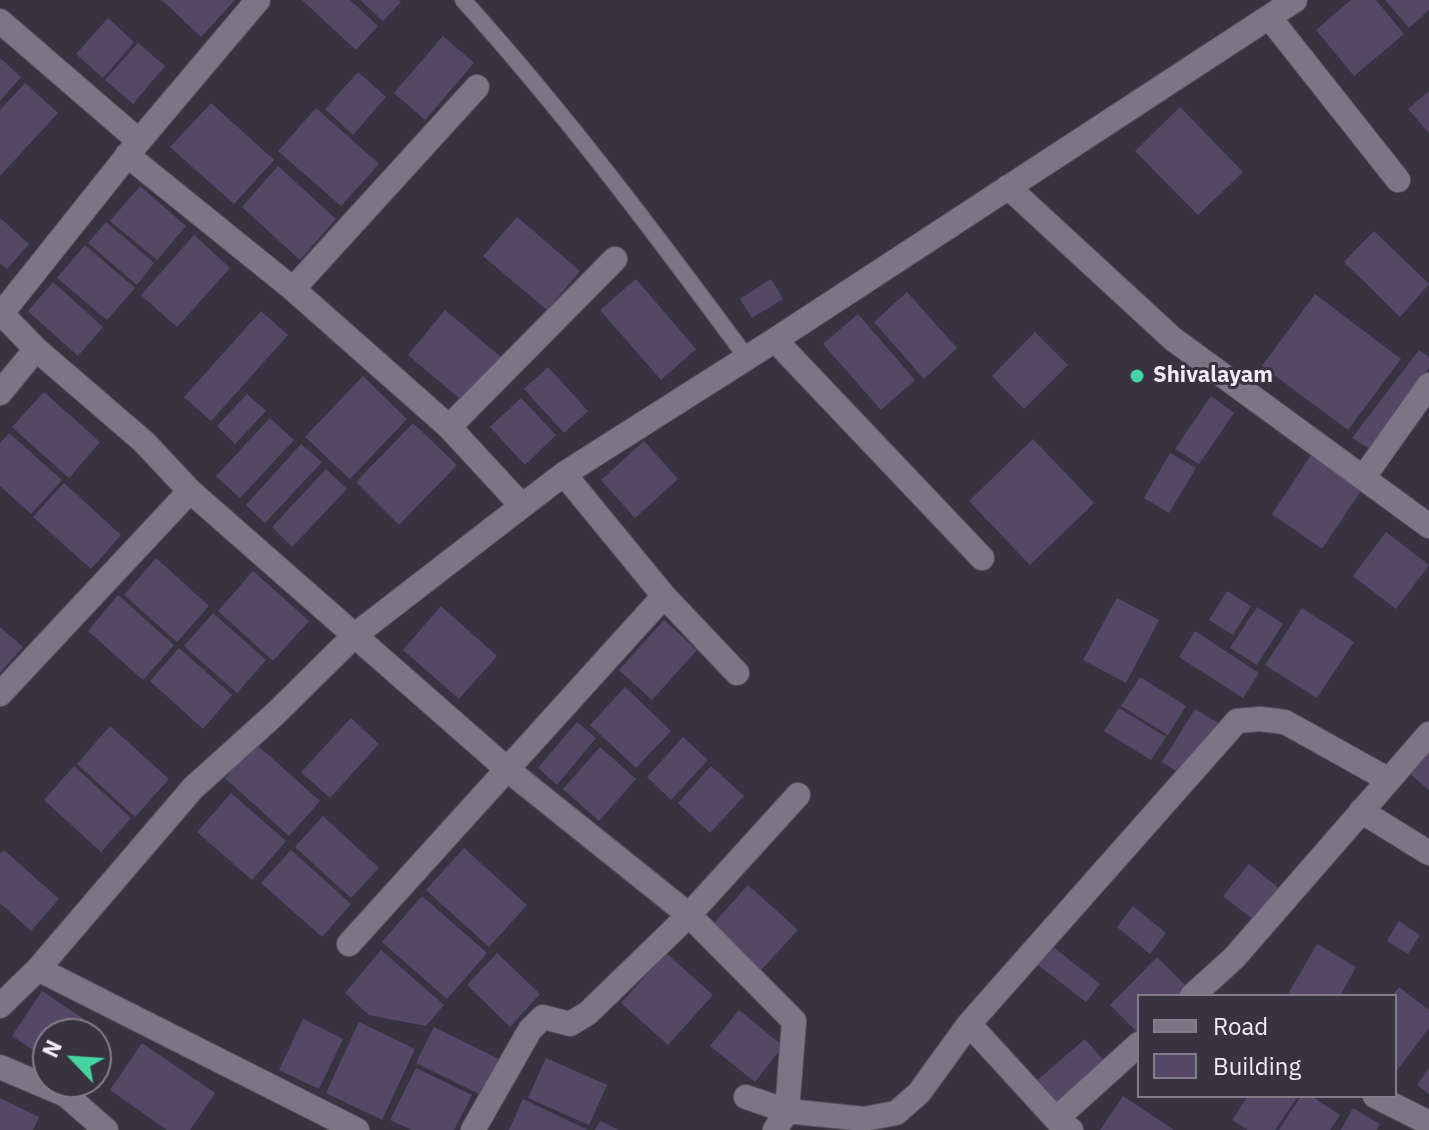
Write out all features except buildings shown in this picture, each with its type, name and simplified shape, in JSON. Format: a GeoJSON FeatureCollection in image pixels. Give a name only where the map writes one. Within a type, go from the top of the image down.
{"type":"FeatureCollection","features":[{"type":"Feature","properties":{"kind":"street"},"geometry":{"type":"LineString","coordinates":[[258,0],[1,312],[36,349],[144,442],[190,491],[508,770],[689,915],[794,1021],[781,1120]]}},
{"type":"Feature","properties":{"kind":"street"},"geometry":{"type":"LineString","coordinates":[[0,1006],[38,969],[193,788],[275,714],[355,635],[564,474],[1295,0]]}},
{"type":"Feature","properties":{"kind":"street"},"geometry":{"type":"LineString","coordinates":[[1269,17],[1398,180]]}},
{"type":"Feature","properties":{"kind":"street"},"geometry":{"type":"LineString","coordinates":[[0,21],[133,148],[449,427],[522,506]]}},
{"type":"Feature","properties":{"kind":"street"},"geometry":{"type":"LineString","coordinates":[[293,289],[477,87]]}},
{"type":"Feature","properties":{"kind":"street"},"geometry":{"type":"LineString","coordinates":[[1008,187],[1173,339],[1429,526]]}},
{"type":"Feature","properties":{"kind":"street"},"geometry":{"type":"LineString","coordinates":[[449,427],[615,259]]}},
{"type":"Feature","properties":{"kind":"street"},"geometry":{"type":"LineString","coordinates":[[775,340],[982,558]]}},
{"type":"Feature","properties":{"kind":"street"},"geometry":{"type":"LineString","coordinates":[[0,393],[36,349]]}},
{"type":"Feature","properties":{"kind":"street"},"geometry":{"type":"LineString","coordinates":[[1363,478],[1429,385]]}},
{"type":"Feature","properties":{"kind":"street"},"geometry":{"type":"LineString","coordinates":[[564,474],[664,596],[737,673]]}},
{"type":"Feature","properties":{"kind":"street"},"geometry":{"type":"LineString","coordinates":[[0,694],[190,491]]}},
{"type":"Feature","properties":{"kind":"street"},"geometry":{"type":"LineString","coordinates":[[349,944],[664,596]]}},
{"type":"Feature","properties":{"kind":"street"},"geometry":{"type":"LineString","coordinates":[[746,1097],[781,1120],[864,1119],[896,1113],[919,1093],[969,1024],[1237,721],[1260,719],[1285,722],[1389,780]]}},
{"type":"Feature","properties":{"kind":"street"},"geometry":{"type":"LineString","coordinates":[[1194,994],[1234,958],[1429,734]]}},
{"type":"Feature","properties":{"kind":"street"},"geometry":{"type":"LineString","coordinates":[[473,1130],[530,1030],[543,1017],[570,1024],[588,1013],[689,915],[798,795]]}},
{"type":"Feature","properties":{"kind":"street"},"geometry":{"type":"LineString","coordinates":[[1361,811],[1429,853]]}},
{"type":"Feature","properties":{"kind":"street"},"geometry":{"type":"LineString","coordinates":[[38,969],[357,1130]]}},
{"type":"Feature","properties":{"kind":"street"},"geometry":{"type":"LineString","coordinates":[[969,1024],[1063,1124],[1137,1046]]}},
{"type":"Feature","properties":{"kind":"street"},"geometry":{"type":"LineString","coordinates":[[0,1067],[66,1095],[106,1130]]}},
{"type":"Feature","properties":{"kind":"street"},"geometry":{"type":"LineString","coordinates":[[1379,1098],[1429,1123]]}},
{"type":"Feature","properties":{"kind":"lane"},"geometry":{"type":"LineString","coordinates":[[463,0],[510,53],[661,242],[747,358]]}},
{"type":"Feature","properties":{"kind":"place","name":"Shivalayam"},"geometry":{"type":"Point","coordinates":[1137,376]}}]}
